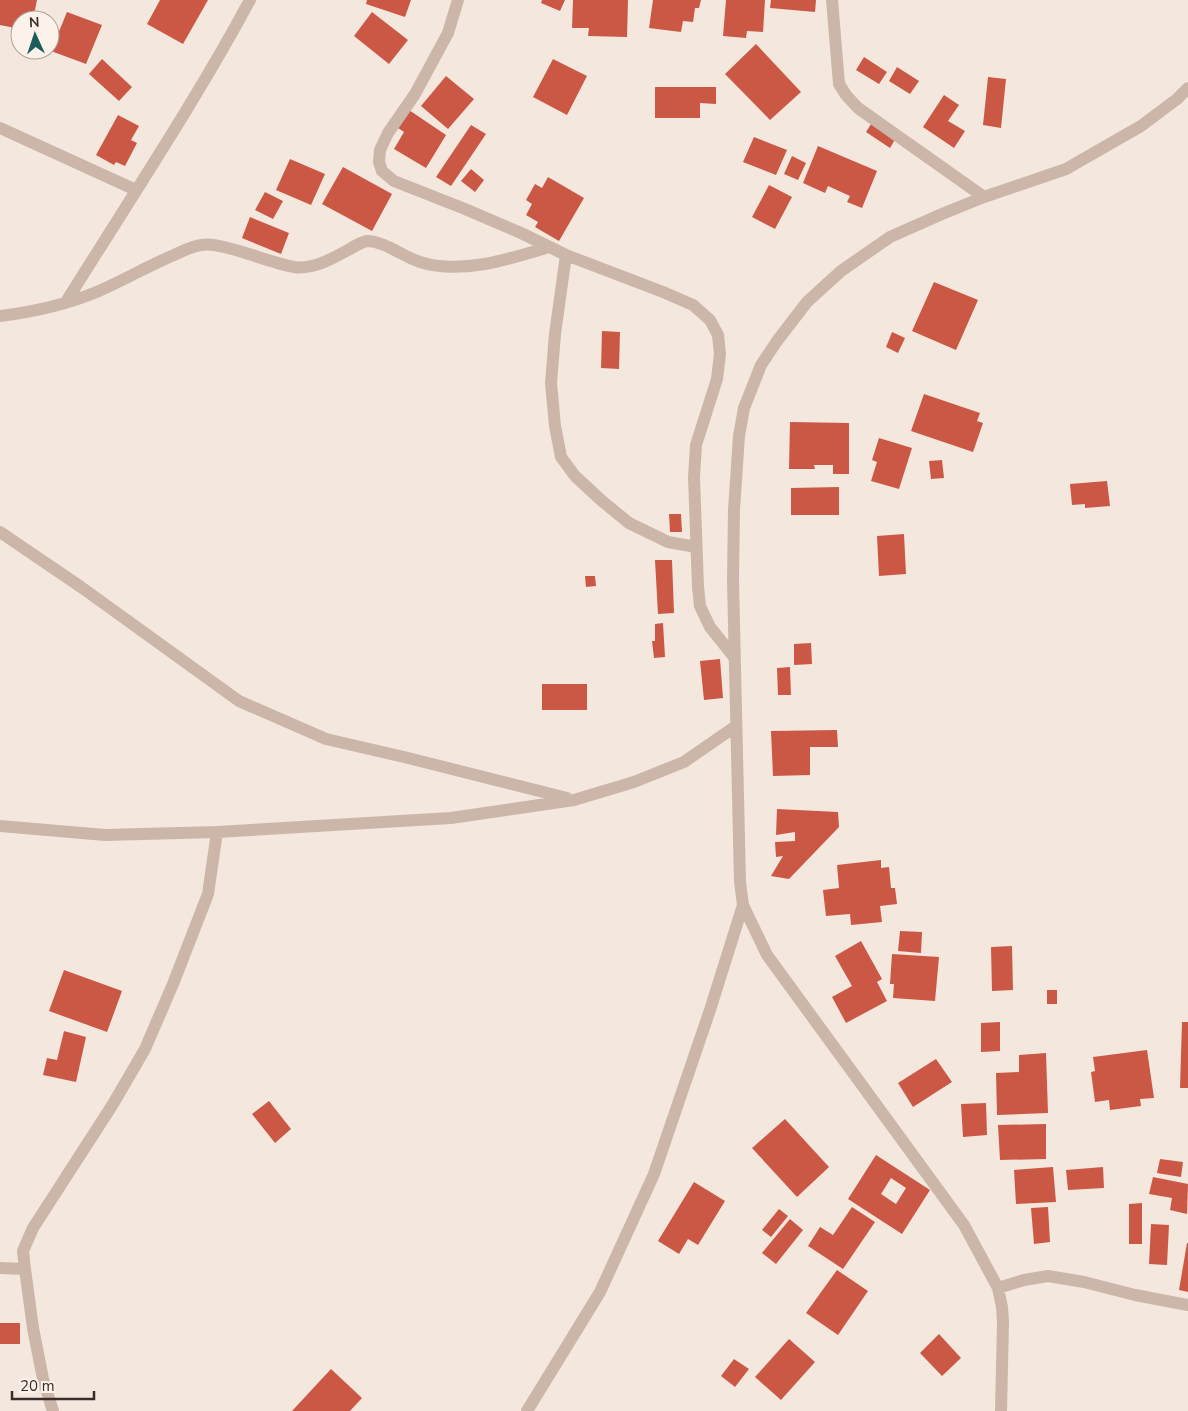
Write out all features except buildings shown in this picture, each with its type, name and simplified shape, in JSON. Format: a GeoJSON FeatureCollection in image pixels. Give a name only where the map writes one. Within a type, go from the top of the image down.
{"type":"FeatureCollection","features":[{"type":"Feature","properties":{"kind":"street"},"geometry":{"type":"LineString","coordinates":[[66,302],[184,116],[250,0]]}},
{"type":"Feature","properties":{"kind":"street"},"geometry":{"type":"LineString","coordinates":[[458,0],[448,32],[434,59],[415,94],[388,133],[380,150],[379,162],[382,171],[394,181],[465,209],[566,255],[693,305],[710,320],[718,335],[720,354],[717,379],[696,445],[694,477],[700,606],[710,627],[734,658]]}},
{"type":"Feature","properties":{"kind":"street"},"geometry":{"type":"LineString","coordinates":[[832,0],[839,84],[846,95],[858,108],[984,197]]}},
{"type":"Feature","properties":{"kind":"street"},"geometry":{"type":"LineString","coordinates":[[1001,1411],[1003,1322],[998,1288],[964,1225],[768,955],[743,905],[740,882],[733,581],[734,510],[739,436],[744,408],[761,365],[807,302],[841,271],[890,237],[984,197],[1066,169],[1141,126],[1177,99],[1188,88]]}},
{"type":"Feature","properties":{"kind":"street"},"geometry":{"type":"LineString","coordinates":[[0,128],[136,190]]}},
{"type":"Feature","properties":{"kind":"street"},"geometry":{"type":"LineString","coordinates":[[0,316],[66,302],[98,291],[155,263],[203,244],[212,244],[237,250],[294,267],[317,265],[367,241],[375,242],[420,262],[441,266],[467,266],[501,262],[549,247]]}},
{"type":"Feature","properties":{"kind":"street"},"geometry":{"type":"LineString","coordinates":[[566,255],[555,334],[551,383],[554,426],[561,457],[575,476],[629,523],[668,542],[696,547]]}},
{"type":"Feature","properties":{"kind":"street"},"geometry":{"type":"LineString","coordinates":[[0,532],[81,587],[239,701],[326,739],[574,800]]}},
{"type":"Feature","properties":{"kind":"street"},"geometry":{"type":"LineString","coordinates":[[0,826],[105,835],[217,832],[452,818],[574,800],[634,782],[684,762],[736,726]]}},
{"type":"Feature","properties":{"kind":"street"},"geometry":{"type":"LineString","coordinates":[[53,1411],[43,1379],[33,1328],[23,1251],[33,1228],[113,1104],[145,1049],[174,984],[208,894],[217,832]]}},
{"type":"Feature","properties":{"kind":"street"},"geometry":{"type":"LineString","coordinates":[[527,1411],[600,1292],[654,1174],[743,905]]}},
{"type":"Feature","properties":{"kind":"street"},"geometry":{"type":"LineString","coordinates":[[0,1268],[25,1269]]}},
{"type":"Feature","properties":{"kind":"street"},"geometry":{"type":"LineString","coordinates":[[998,1288],[1024,1280],[1048,1276],[1188,1305]]}}]}
